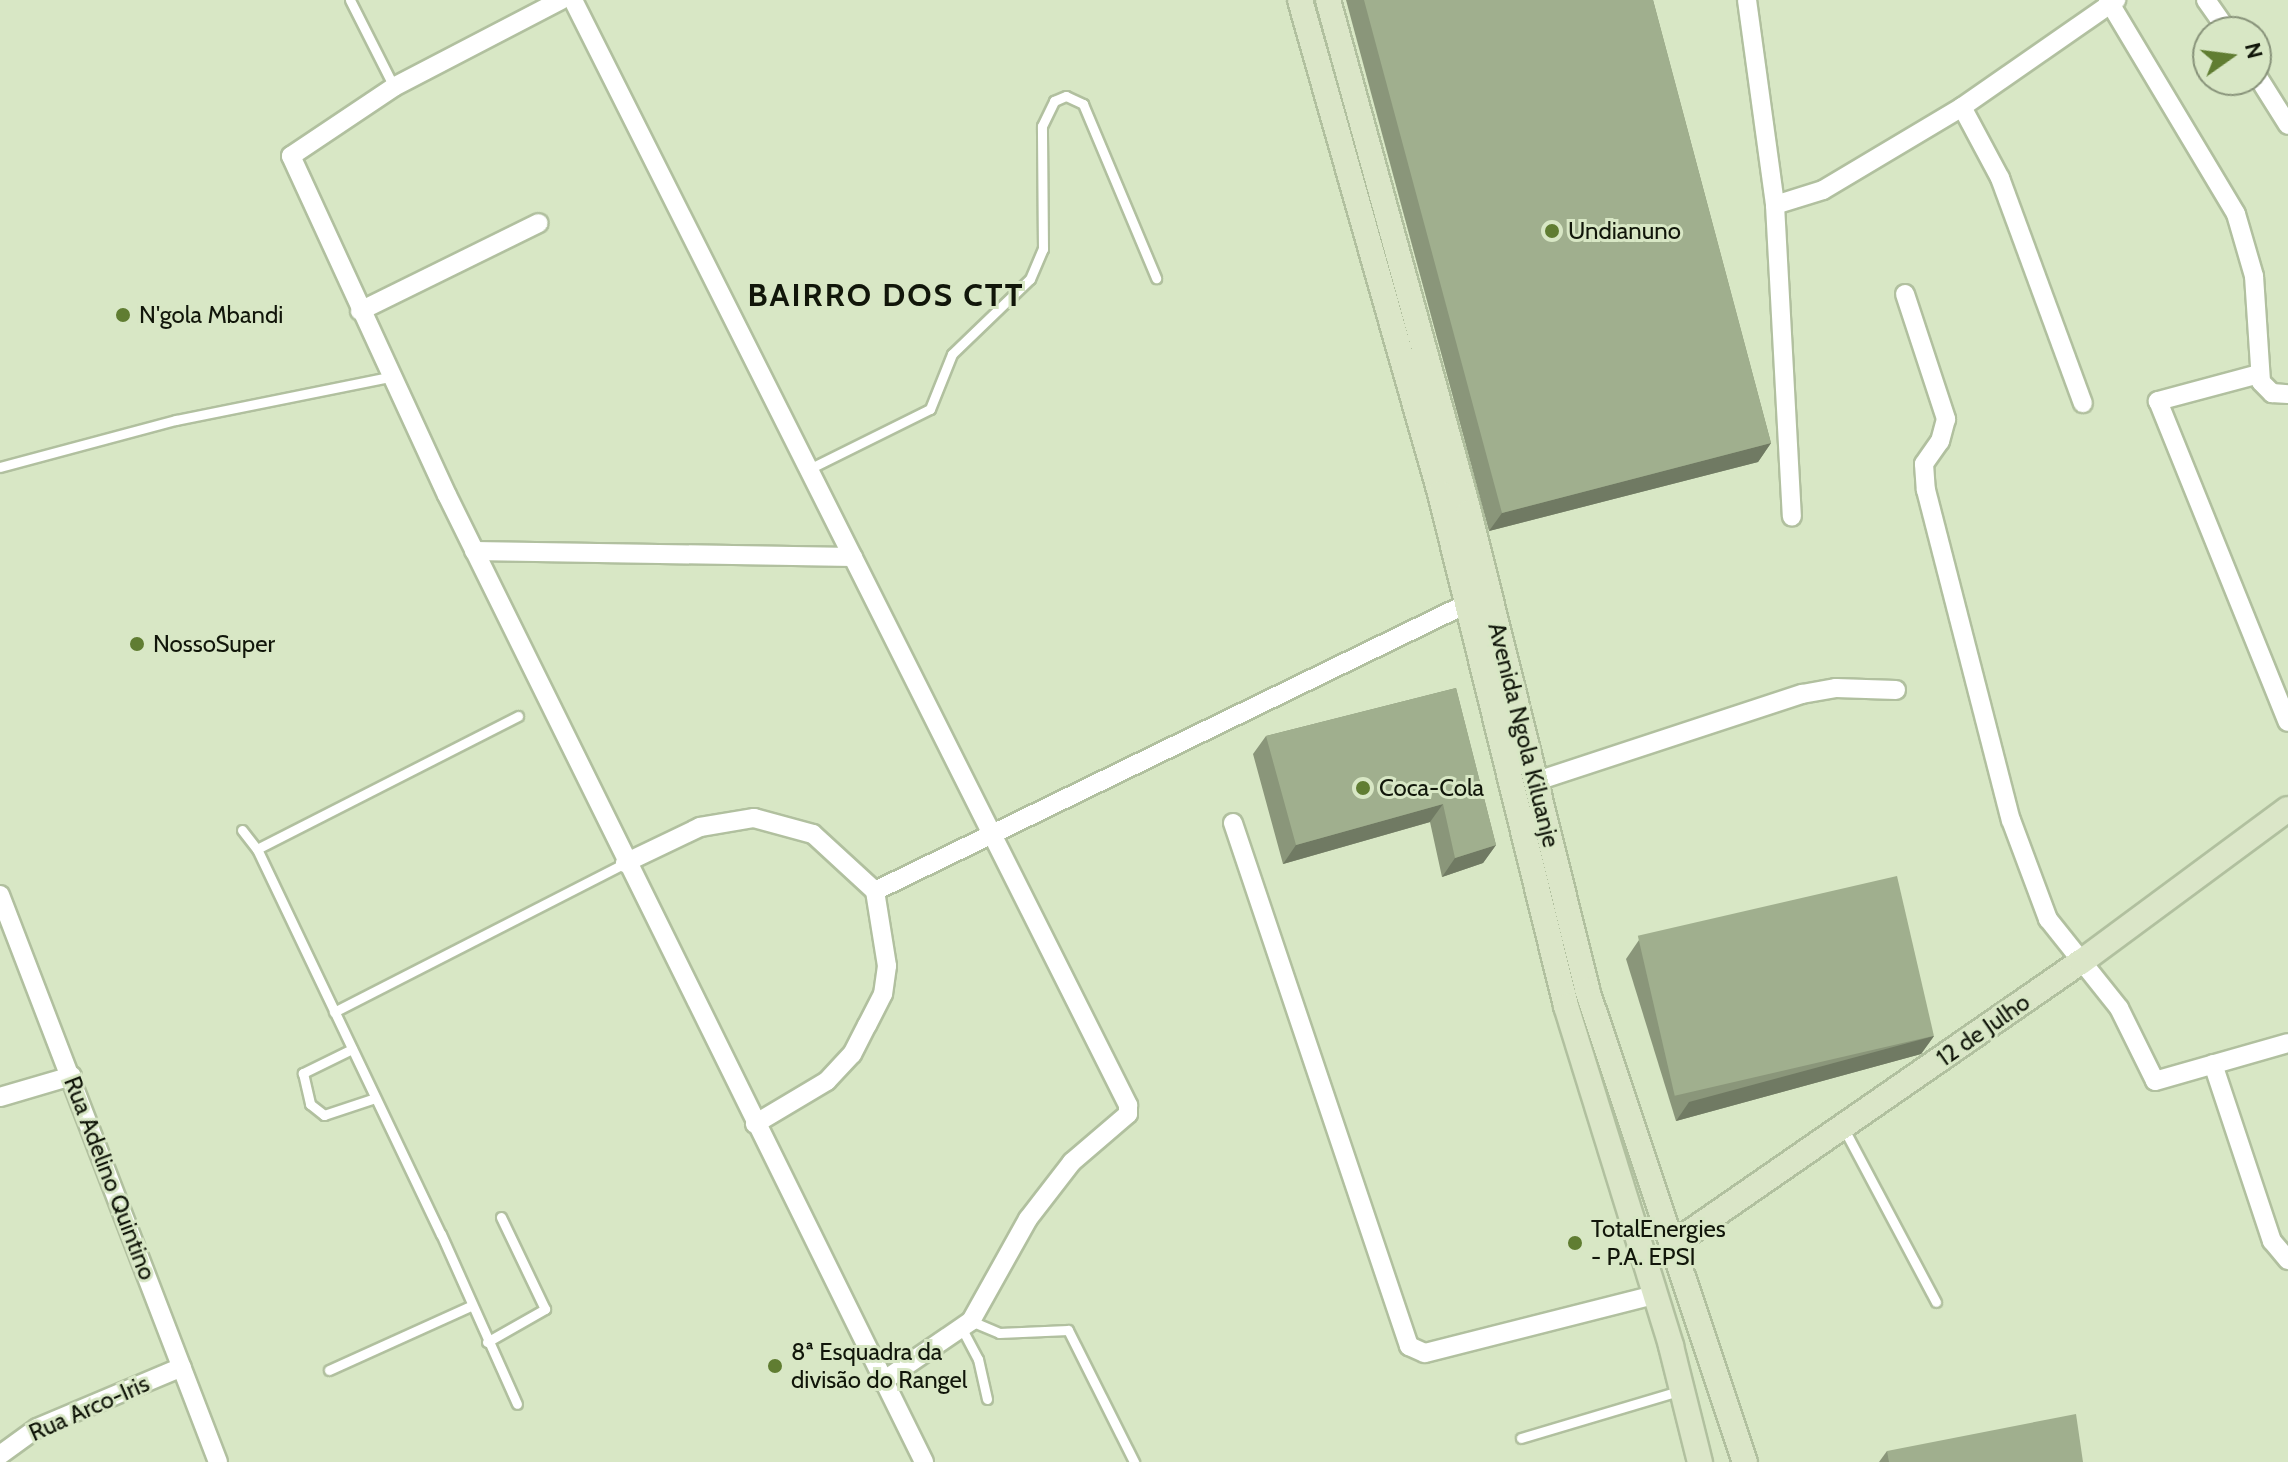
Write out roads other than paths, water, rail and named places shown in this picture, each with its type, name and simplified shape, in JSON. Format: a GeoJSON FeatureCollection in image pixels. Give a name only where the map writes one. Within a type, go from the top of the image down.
{"type":"FeatureCollection","features":[{"type":"Feature","properties":{"kind":"main road","name":"Avenida Ngola Kiluanje"},"geometry":{"type":"LineString","coordinates":[[1300,0],[1468,603],[1562,991],[1682,1390],[1700,1462]]}},
{"type":"Feature","properties":{"kind":"main road","name":"Avenida Ngola Kiluanje"},"geometry":{"type":"LineString","coordinates":[[1328,0],[1537,781],[1587,990],[1745,1462]]}},
{"type":"Feature","properties":{"kind":"main road","name":"12 de Julho"},"geometry":{"type":"LineString","coordinates":[[1673,1244],[2287,816]]}},
{"type":"Feature","properties":{"kind":"street"},"geometry":{"type":"LineString","coordinates":[[561,0],[394,87],[291,156],[390,377],[625,863],[924,1462]]}},
{"type":"Feature","properties":{"kind":"street"},"geometry":{"type":"LineString","coordinates":[[573,0],[996,834],[1128,1105],[1128,1114],[1072,1162],[1028,1219],[967,1325],[882,1382]]}},
{"type":"Feature","properties":{"kind":"street"},"geometry":{"type":"LineString","coordinates":[[1747,0],[1775,205],[1792,517]]}},
{"type":"Feature","properties":{"kind":"street"},"geometry":{"type":"LineString","coordinates":[[1775,205],[1823,190],[1962,107],[2111,1],[2236,214],[2254,276],[2259,374],[2266,389],[2288,394]]}},
{"type":"Feature","properties":{"kind":"street"},"geometry":{"type":"LineString","coordinates":[[2270,96],[2288,125]]}},
{"type":"Feature","properties":{"kind":"street"},"geometry":{"type":"LineString","coordinates":[[1962,107],[2000,178],[2083,403]]}},
{"type":"Feature","properties":{"kind":"street"},"geometry":{"type":"LineString","coordinates":[[360,311],[539,223]]}},
{"type":"Feature","properties":{"kind":"street"},"geometry":{"type":"LineString","coordinates":[[1905,294],[1946,419],[1940,441],[1924,464],[1926,490],[2011,820],[2035,893],[2081,962],[2119,1008],[2152,1078],[2169,1081],[2213,1064],[2288,1043]]}},
{"type":"Feature","properties":{"kind":"street"},"geometry":{"type":"LineString","coordinates":[[2259,374],[2158,401],[2288,722]]}},
{"type":"Feature","properties":{"kind":"street"},"geometry":{"type":"LineString","coordinates":[[474,551],[853,557]]}},
{"type":"Feature","properties":{"kind":"street"},"geometry":{"type":"LineString","coordinates":[[875,891],[1468,603]]}},
{"type":"Feature","properties":{"kind":"street"},"geometry":{"type":"LineString","coordinates":[[1537,781],[1802,694],[1836,688],[1896,690]]}},
{"type":"Feature","properties":{"kind":"street"},"geometry":{"type":"LineString","coordinates":[[625,863],[700,827],[754,818],[813,834],[875,891],[887,966],[883,994],[852,1054],[827,1081],[755,1124]]}},
{"type":"Feature","properties":{"kind":"street"},"geometry":{"type":"LineString","coordinates":[[1233,823],[1409,1346],[1415,1353],[1654,1295]]}},
{"type":"Feature","properties":{"kind":"street","name":"Rua Adelino Quintino"},"geometry":{"type":"LineString","coordinates":[[0,895],[218,1462]]}},
{"type":"Feature","properties":{"kind":"street"},"geometry":{"type":"LineString","coordinates":[[2213,1064],[2272,1241],[2288,1260]]}},
{"type":"Feature","properties":{"kind":"street"},"geometry":{"type":"LineString","coordinates":[[0,1097],[72,1076]]}},
{"type":"Feature","properties":{"kind":"street","name":"Rua Arco-Iris"},"geometry":{"type":"LineString","coordinates":[[0,1455],[37,1428],[182,1367]]}},
{"type":"Feature","properties":{"kind":"lane"},"geometry":{"type":"LineString","coordinates":[[350,0],[394,87]]}},
{"type":"Feature","properties":{"kind":"lane"},"geometry":{"type":"LineString","coordinates":[[809,469],[930,409],[952,354],[1030,279],[1043,249],[1042,126],[1054,101],[1066,96],[1083,104],[1156,278]]}},
{"type":"Feature","properties":{"kind":"lane"},"geometry":{"type":"LineString","coordinates":[[0,467],[176,420],[390,377]]}},
{"type":"Feature","properties":{"kind":"lane"},"geometry":{"type":"LineString","coordinates":[[257,849],[518,716]]}},
{"type":"Feature","properties":{"kind":"lane"},"geometry":{"type":"LineString","coordinates":[[242,830],[257,849],[517,1404]]}},
{"type":"Feature","properties":{"kind":"lane"},"geometry":{"type":"LineString","coordinates":[[334,1012],[625,863]]}},
{"type":"Feature","properties":{"kind":"lane"},"geometry":{"type":"LineString","coordinates":[[352,1049],[303,1073],[310,1104],[324,1115],[375,1098]]}},
{"type":"Feature","properties":{"kind":"lane"},"geometry":{"type":"LineString","coordinates":[[1843,1127],[1936,1302]]}},
{"type":"Feature","properties":{"kind":"lane"},"geometry":{"type":"LineString","coordinates":[[487,1342],[545,1309],[501,1217]]}},
{"type":"Feature","properties":{"kind":"lane"},"geometry":{"type":"LineString","coordinates":[[329,1370],[471,1306]]}},
{"type":"Feature","properties":{"kind":"lane"},"geometry":{"type":"LineString","coordinates":[[987,1399],[967,1325],[1018,1335],[1044,1328],[1068,1330],[1134,1462]]}},
{"type":"Feature","properties":{"kind":"lane"},"geometry":{"type":"LineString","coordinates":[[1521,1438],[1682,1390]]}},
{"type":"Feature","properties":{"kind":"place","name":"Undianuno"},"geometry":{"type":"Point","coordinates":[1552,231]}},
{"type":"Feature","properties":{"kind":"place","name":"N'gola Mbandi"},"geometry":{"type":"Point","coordinates":[123,315]}},
{"type":"Feature","properties":{"kind":"place","name":"NossoSuper"},"geometry":{"type":"Point","coordinates":[137,644]}},
{"type":"Feature","properties":{"kind":"place","name":"Coca-Cola"},"geometry":{"type":"Point","coordinates":[1363,788]}},
{"type":"Feature","properties":{"kind":"place","name":"TotalEnergies - P.A. EPSI"},"geometry":{"type":"Point","coordinates":[1575,1243]}},
{"type":"Feature","properties":{"kind":"place","name":"8ª Esquadra da divisão do Rangel"},"geometry":{"type":"Point","coordinates":[775,1366]}},
{"type":"Feature","properties":{"kind":"district","name":"BAIRRO DOS CTT"},"geometry":{"type":"Point","coordinates":[886,295]}}]}
